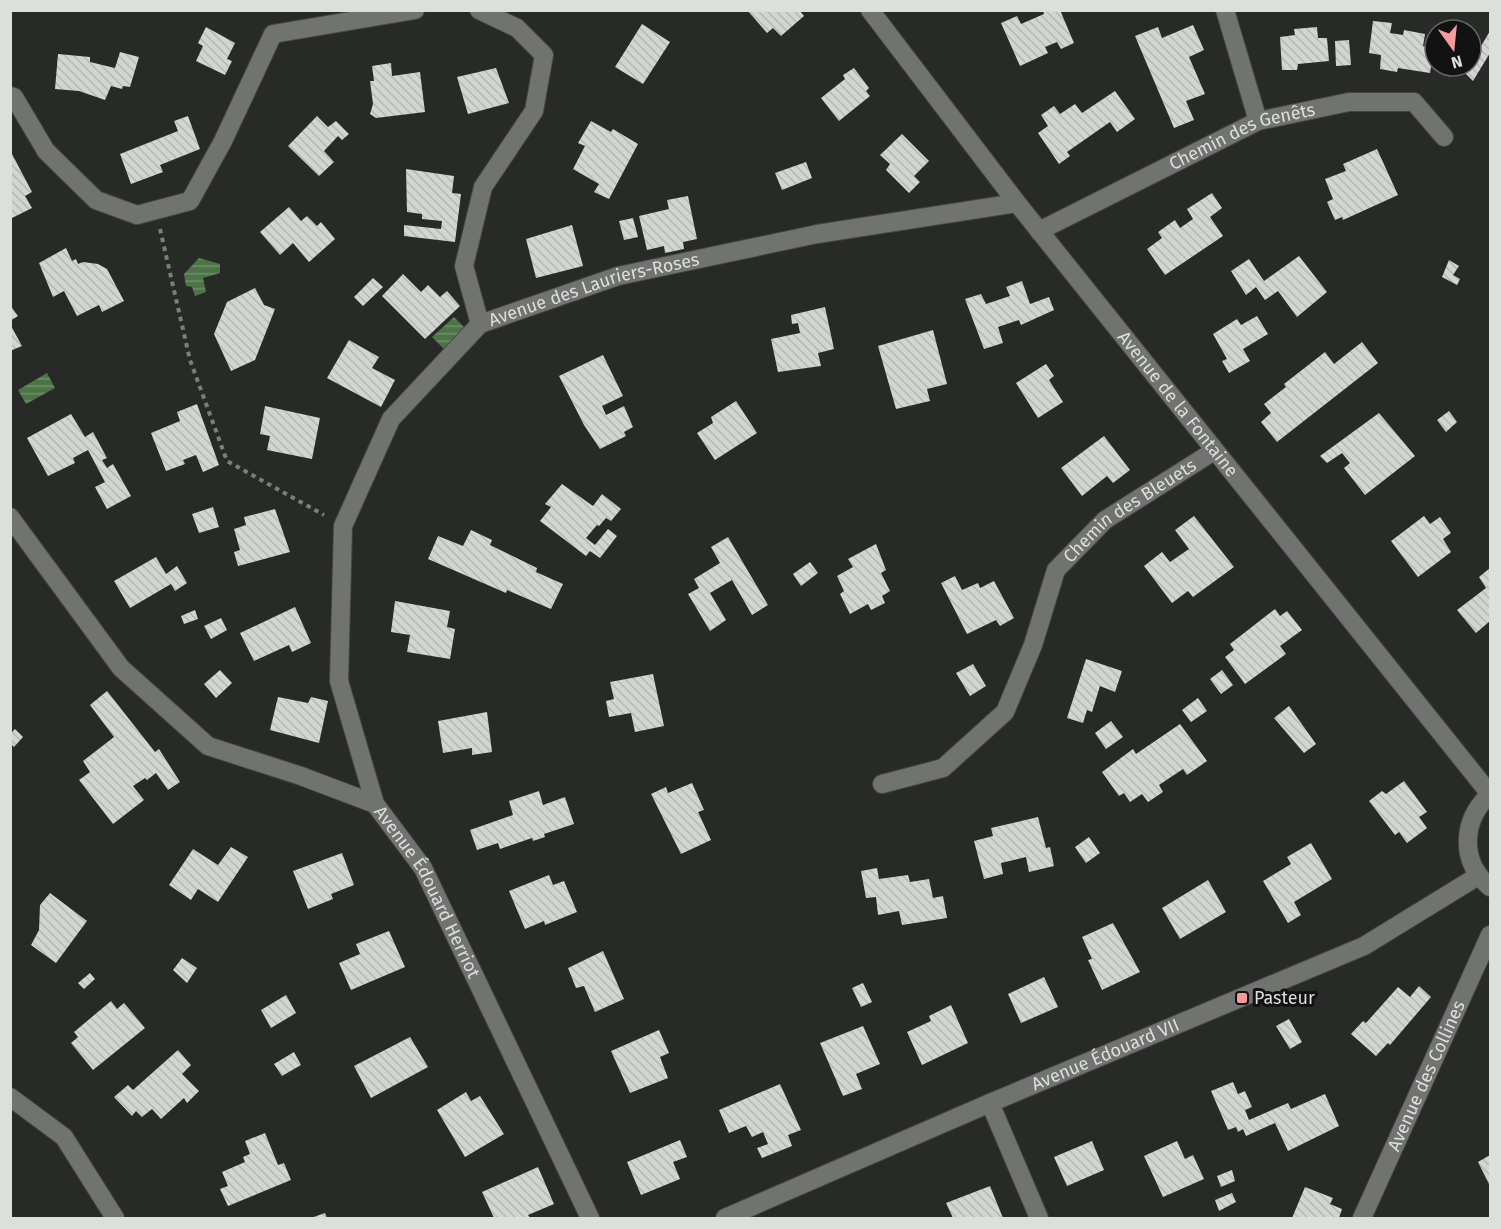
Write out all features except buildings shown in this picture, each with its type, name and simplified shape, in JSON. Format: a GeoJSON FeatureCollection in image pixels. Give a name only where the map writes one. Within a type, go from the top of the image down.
{"type":"FeatureCollection","features":[{"type":"Feature","properties":{"kind":"street"},"geometry":{"type":"LineString","coordinates":[[10,96],[14,97],[46,152],[96,200],[137,215],[190,201],[223,141],[273,34],[415,10]]}},
{"type":"Feature","properties":{"kind":"street"},"geometry":{"type":"LineString","coordinates":[[479,10],[517,28],[544,55],[534,111],[483,187],[464,266],[480,324]]}},
{"type":"Feature","properties":{"kind":"street","name":"Avenue de la Fontaine"},"geometry":{"type":"LineString","coordinates":[[870,10],[1039,231],[1490,794]]}},
{"type":"Feature","properties":{"kind":"street"},"geometry":{"type":"LineString","coordinates":[[1225,10],[1258,121]]}},
{"type":"Feature","properties":{"kind":"street","name":"Chemin des Genêts"},"geometry":{"type":"LineString","coordinates":[[1039,231],[1258,121],[1349,102],[1414,102],[1444,137]]}},
{"type":"Feature","properties":{"kind":"street","name":"Avenue des Lauriers-Roses"},"geometry":{"type":"LineString","coordinates":[[375,804],[339,681],[343,526],[391,419],[480,324],[618,276],[817,234],[1017,203]]}},
{"type":"Feature","properties":{"kind":"street","name":"Chemin des Bleuets"},"geometry":{"type":"LineString","coordinates":[[882,784],[943,768],[1005,712],[1033,645],[1056,570],[1105,520],[1215,451]]}},
{"type":"Feature","properties":{"kind":"street","name":"Avenue Édouard Herriot"},"geometry":{"type":"LineString","coordinates":[[10,517],[121,668],[208,746],[301,776],[375,804],[423,868],[590,1218]]}},
{"type":"Feature","properties":{"kind":"street"},"geometry":{"type":"LineString","coordinates":[[1484,881],[1468,854],[1467,837],[1470,821],[1490,794]]}},
{"type":"Feature","properties":{"kind":"street","name":"Avenue Édouard VII"},"geometry":{"type":"LineString","coordinates":[[725,1218],[990,1103],[1364,946],[1484,881]]}},
{"type":"Feature","properties":{"kind":"street","name":"Avenue des Collines"},"geometry":{"type":"LineString","coordinates":[[1362,1218],[1491,935]]}},
{"type":"Feature","properties":{"kind":"street"},"geometry":{"type":"LineString","coordinates":[[10,1097],[64,1137],[114,1218]]}},
{"type":"Feature","properties":{"kind":"street"},"geometry":{"type":"LineString","coordinates":[[990,1103],[1039,1218]]}},
{"type":"Feature","properties":{"kind":"path"},"geometry":{"type":"LineString","coordinates":[[156,210],[190,360],[227,461],[343,526]]}},
{"type":"Feature","properties":{"kind":"shaded area"},"geometry":{"type":"Polygon","coordinates":[[[199,258],[220,264],[220,273],[203,278],[206,292],[195,296],[192,287],[186,286],[184,274],[199,258]]]}},
{"type":"Feature","properties":{"kind":"shaded area"},"geometry":{"type":"Polygon","coordinates":[[[454,317],[467,330],[445,350],[432,337],[454,317]]]}},
{"type":"Feature","properties":{"kind":"shaded area"},"geometry":{"type":"Polygon","coordinates":[[[47,373],[55,388],[26,404],[18,390],[47,373]]]}},
{"type":"Feature","properties":{"kind":"place","name":"Pasteur"},"geometry":{"type":"Point","coordinates":[1242,998]}}]}
